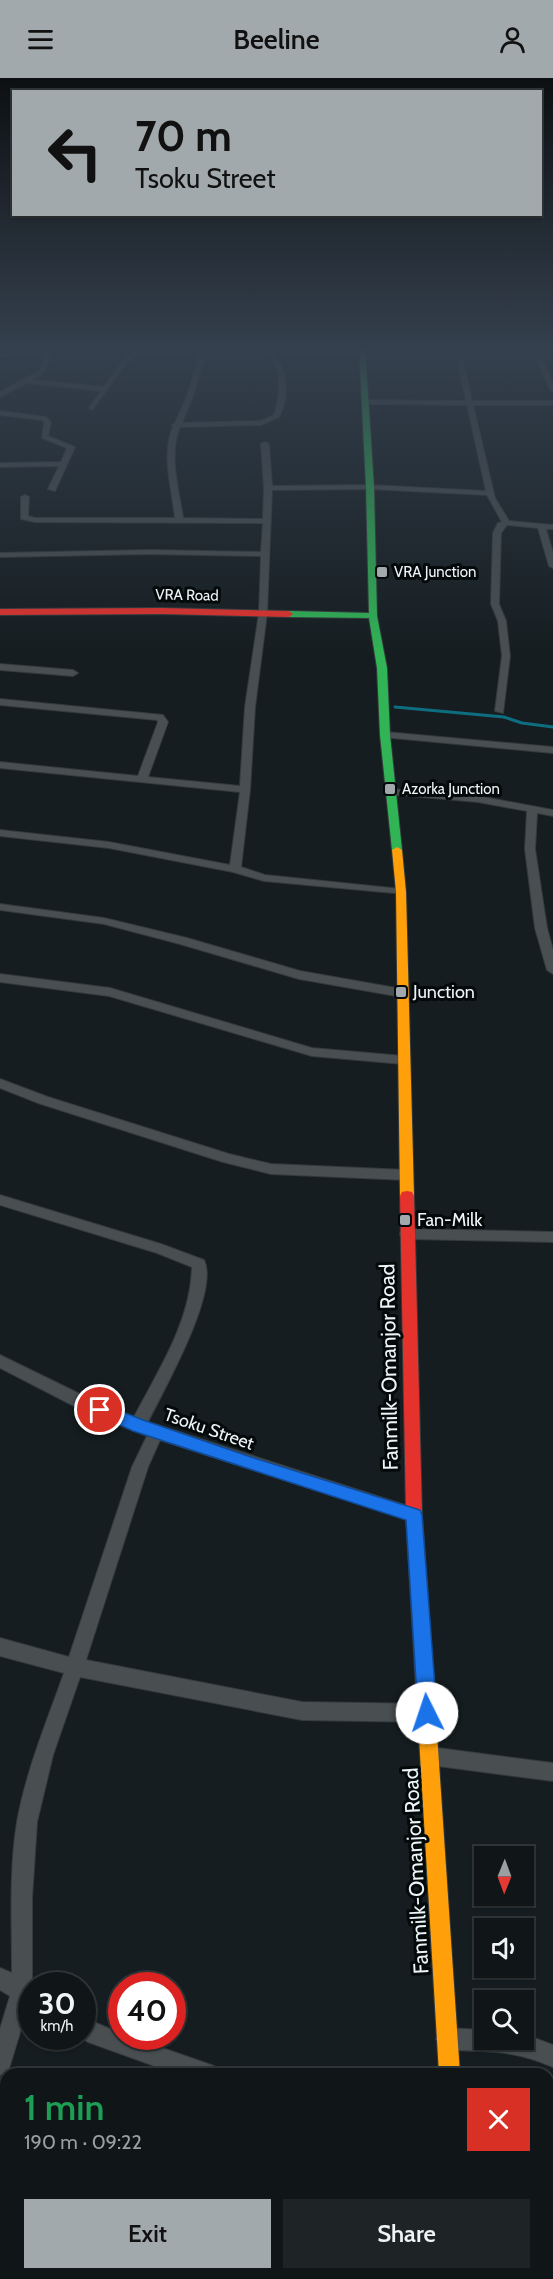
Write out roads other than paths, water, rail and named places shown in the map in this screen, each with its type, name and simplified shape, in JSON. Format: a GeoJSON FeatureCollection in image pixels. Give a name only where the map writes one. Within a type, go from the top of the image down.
{"type":"FeatureCollection","features":[{"type":"Feature","properties":{"kind":"street"},"geometry":{"type":"LineString","coordinates":[[52,489],[69,450]]}},
{"type":"Feature","properties":{"kind":"street"},"geometry":{"type":"LineString","coordinates":[[172,450],[179,521]]}},
{"type":"Feature","properties":{"kind":"street"},"geometry":{"type":"LineString","coordinates":[[235,869],[245,790],[250,707],[263,613],[263,554],[268,488],[265,450]]}},
{"type":"Feature","properties":{"kind":"street","name":"Fanmilk-Omanjor Road"},"geometry":{"type":"LineString","coordinates":[[368,450],[373,616],[382,668],[385,735],[401,892],[414,1515],[449,2068]]}},
{"type":"Feature","properties":{"kind":"street"},"geometry":{"type":"LineString","coordinates":[[480,450],[490,493],[506,523]]}},
{"type":"Feature","properties":{"kind":"street"},"geometry":{"type":"LineString","coordinates":[[0,465],[61,464]]}},
{"type":"Feature","properties":{"kind":"street"},"geometry":{"type":"LineString","coordinates":[[268,488],[370,487],[490,493]]}},
{"type":"Feature","properties":{"kind":"street"},"geometry":{"type":"LineString","coordinates":[[25,497],[24,517],[35,520],[266,521]]}},
{"type":"Feature","properties":{"kind":"street"},"geometry":{"type":"LineString","coordinates":[[500,711],[506,656],[502,621],[495,604],[499,528],[506,523],[553,527]]}},
{"type":"Feature","properties":{"kind":"street"},"geometry":{"type":"LineString","coordinates":[[541,526],[553,566]]}},
{"type":"Feature","properties":{"kind":"street"},"geometry":{"type":"LineString","coordinates":[[0,555],[150,552],[263,554]]}},
{"type":"Feature","properties":{"kind":"street","name":"VRA Road"},"geometry":{"type":"LineString","coordinates":[[0,612],[263,613],[373,616]]}},
{"type":"Feature","properties":{"kind":"street"},"geometry":{"type":"LineString","coordinates":[[0,667],[73,673]]}},
{"type":"Feature","properties":{"kind":"street"},"geometry":{"type":"LineString","coordinates":[[0,702],[160,717],[163,722],[142,780]]}},
{"type":"Feature","properties":{"kind":"street"},"geometry":{"type":"LineString","coordinates":[[385,735],[553,750]]}},
{"type":"Feature","properties":{"kind":"street"},"geometry":{"type":"LineString","coordinates":[[0,765],[245,790]]}},
{"type":"Feature","properties":{"kind":"street"},"geometry":{"type":"LineString","coordinates":[[392,792],[477,799],[553,813]]}},
{"type":"Feature","properties":{"kind":"street"},"geometry":{"type":"LineString","coordinates":[[532,808],[530,849],[541,928],[553,970]]}},
{"type":"Feature","properties":{"kind":"street"},"geometry":{"type":"LineString","coordinates":[[0,833],[98,843],[235,869],[264,878],[401,892]]}},
{"type":"Feature","properties":{"kind":"street"},"geometry":{"type":"LineString","coordinates":[[0,907],[104,921],[183,941],[299,975],[402,993]]}},
{"type":"Feature","properties":{"kind":"street"},"geometry":{"type":"LineString","coordinates":[[0,978],[111,992],[312,1052],[403,1060]]}},
{"type":"Feature","properties":{"kind":"street"},"geometry":{"type":"LineString","coordinates":[[0,1083],[43,1100],[228,1160],[292,1170],[406,1175]]}},
{"type":"Feature","properties":{"kind":"street"},"geometry":{"type":"LineString","coordinates":[[0,1200],[161,1249],[199,1264],[197,1291],[190,1316],[138,1426]]}},
{"type":"Feature","properties":{"kind":"street"},"geometry":{"type":"LineString","coordinates":[[407,1234],[553,1237]]}},
{"type":"Feature","properties":{"kind":"street","name":"Tsoku Street"},"geometry":{"type":"LineString","coordinates":[[0,1361],[81,1402],[138,1426],[414,1515]]}},
{"type":"Feature","properties":{"kind":"street"},"geometry":{"type":"LineString","coordinates":[[26,1972],[22,1898],[27,1822],[44,1755],[140,1467],[156,1432]]}},
{"type":"Feature","properties":{"kind":"street"},"geometry":{"type":"LineString","coordinates":[[0,1647],[75,1666],[302,1711],[427,1713]]}},
{"type":"Feature","properties":{"kind":"street"},"geometry":{"type":"LineString","coordinates":[[430,1756],[553,1772]]}},
{"type":"Feature","properties":{"kind":"street"},"geometry":{"type":"LineString","coordinates":[[0,1978],[18,1989]]}},
{"type":"Feature","properties":{"kind":"street"},"geometry":{"type":"LineString","coordinates":[[0,2064],[18,2017]]}},
{"type":"Feature","properties":{"kind":"street"},"geometry":{"type":"LineString","coordinates":[[96,2035],[189,2068]]}},
{"type":"Feature","properties":{"kind":"street"},"geometry":{"type":"LineString","coordinates":[[447,2039],[525,2044],[542,2049],[553,2056]]}},
{"type":"Feature","properties":{"kind":"waterway"},"geometry":{"type":"LineString","coordinates":[[395,707],[504,717],[522,723],[553,727]]}},
{"type":"Feature","properties":{"kind":"place","name":"VRA Junction"},"geometry":{"type":"Point","coordinates":[382,572]}},
{"type":"Feature","properties":{"kind":"place","name":"Azorka Junction"},"geometry":{"type":"Point","coordinates":[390,789]}},
{"type":"Feature","properties":{"kind":"place","name":"Junction"},"geometry":{"type":"Point","coordinates":[401,992]}},
{"type":"Feature","properties":{"kind":"place","name":"Fan-Milk"},"geometry":{"type":"Point","coordinates":[405,1220]}}]}
